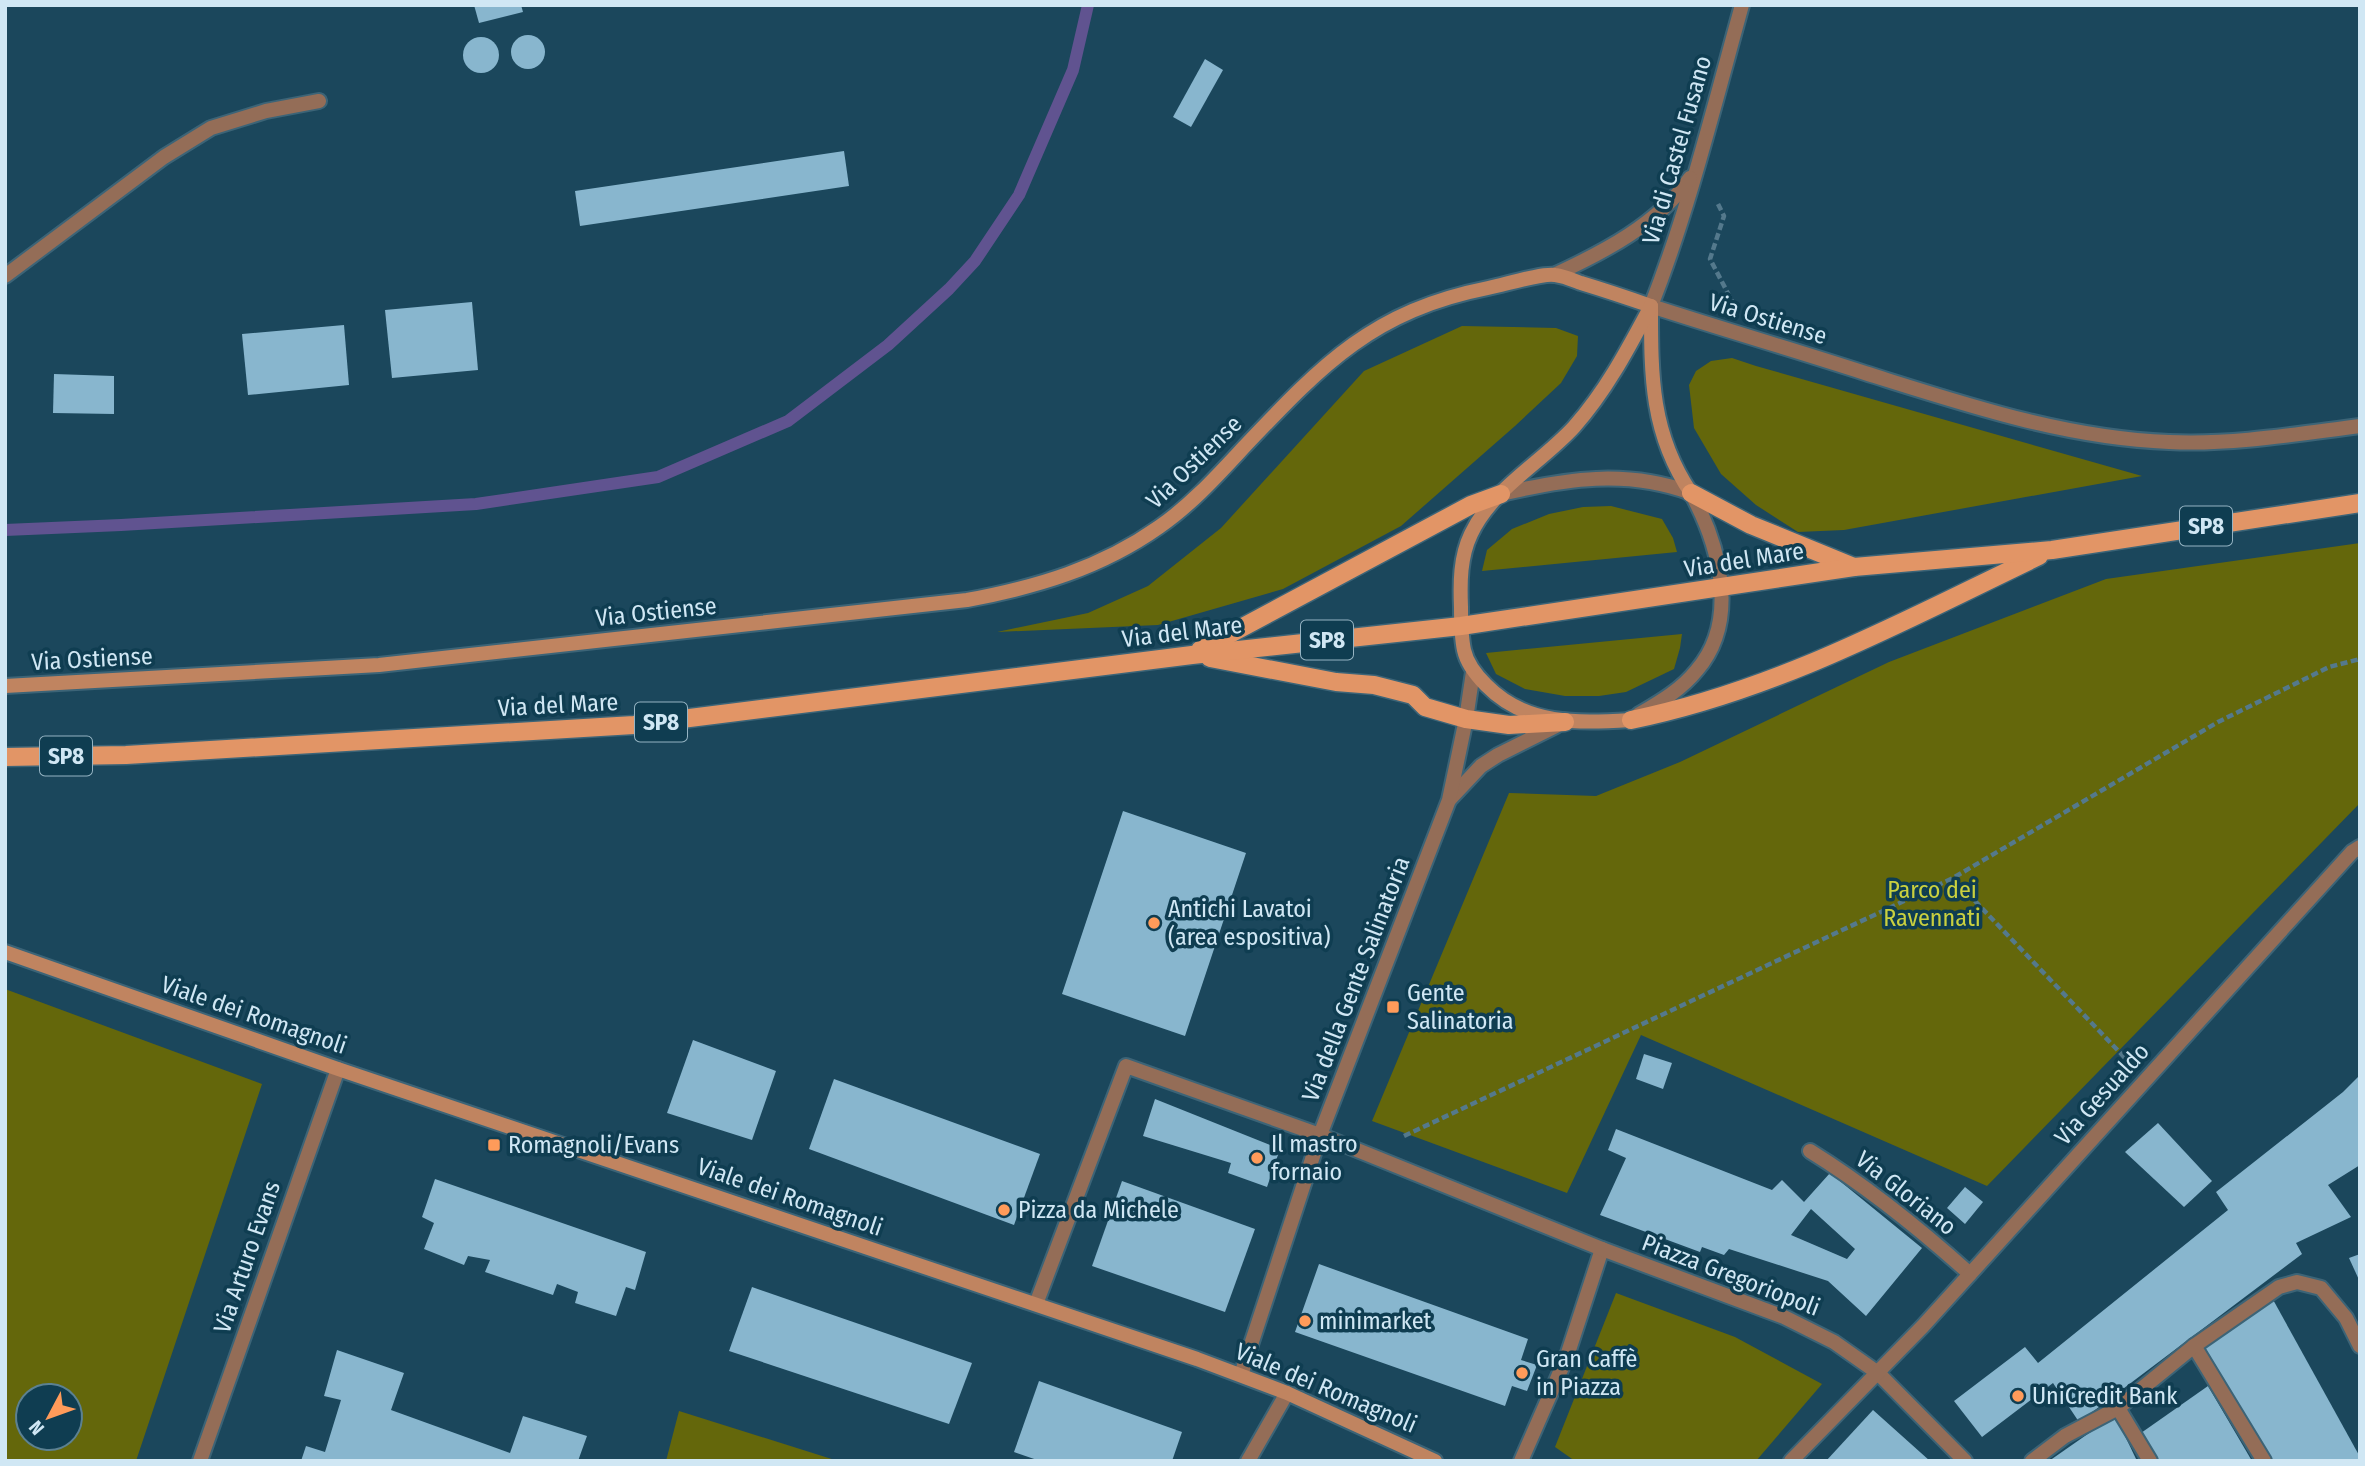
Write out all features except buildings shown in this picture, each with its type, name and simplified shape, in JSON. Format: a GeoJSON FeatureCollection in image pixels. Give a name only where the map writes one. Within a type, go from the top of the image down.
{"type":"FeatureCollection","features":[{"type":"Feature","properties":{"kind":"main road","name":"Via Ostiense"},"geometry":{"type":"LineString","coordinates":[[5,686],[379,665],[967,600],[1034,586],[1090,567],[1124,550],[1161,526],[1218,474],[1298,390],[1336,356],[1379,326],[1412,309],[1449,296],[1554,275],[1651,306]]}},
{"type":"Feature","properties":{"kind":"main road"},"geometry":{"type":"LineString","coordinates":[[1651,306],[1651,366],[1658,419],[1673,465],[1690,493],[1751,526],[1854,567]]}},
{"type":"Feature","properties":{"kind":"main road"},"geometry":{"type":"LineString","coordinates":[[1565,722],[1535,715],[1507,703],[1473,672],[1464,652],[1461,626],[1460,587],[1465,549],[1471,533],[1501,494],[1561,441],[1595,402],[1651,306]]}},
{"type":"Feature","properties":{"kind":"main road"},"geometry":{"type":"LineString","coordinates":[[1192,655],[1471,505],[1501,494]]}},
{"type":"Feature","properties":{"kind":"main road","name":"Via del Mare"},"geometry":{"type":"LineString","coordinates":[[5,757],[126,755],[634,725],[1192,655],[1461,626],[1854,567],[2052,550],[2360,503]]}},
{"type":"Feature","properties":{"kind":"main road"},"geometry":{"type":"LineString","coordinates":[[1192,655],[1336,682],[1374,685],[1413,695],[1425,707],[1466,719],[1509,725],[1631,720],[1678,710],[1789,673],[2052,550]]}},
{"type":"Feature","properties":{"kind":"main road","name":"Viale dei Romagnoli"},"geometry":{"type":"LineString","coordinates":[[5,952],[338,1069],[1241,1375],[1287,1393],[1435,1461]]}},
{"type":"Feature","properties":{"kind":"street","name":"Via di Castel Fusano"},"geometry":{"type":"LineString","coordinates":[[1651,306],[1666,268],[1698,165],[1742,5]]}},
{"type":"Feature","properties":{"kind":"street"},"geometry":{"type":"LineString","coordinates":[[5,276],[164,157],[211,128],[266,111],[319,101]]}},
{"type":"Feature","properties":{"kind":"street"},"geometry":{"type":"LineString","coordinates":[[1554,275],[1614,244],[1651,218],[1678,194],[1698,165]]}},
{"type":"Feature","properties":{"kind":"street","name":"Via Ostiense"},"geometry":{"type":"LineString","coordinates":[[1651,306],[1952,400],[2082,433],[2168,442],[2207,442],[2252,440],[2360,426]]}},
{"type":"Feature","properties":{"kind":"street"},"geometry":{"type":"LineString","coordinates":[[1501,494],[1551,482],[1633,479],[1650,480],[1690,493],[1709,530],[1717,556],[1721,589],[1720,617],[1705,660],[1685,684],[1631,720]]}},
{"type":"Feature","properties":{"kind":"street","name":"Via della Gente Salinatoria"},"geometry":{"type":"LineString","coordinates":[[1241,1375],[1320,1135],[1449,800],[1473,672]]}},
{"type":"Feature","properties":{"kind":"street","name":"Via della Gente Salinatoria"},"geometry":{"type":"LineString","coordinates":[[1449,800],[1481,766],[1539,732],[1565,722]]}},
{"type":"Feature","properties":{"kind":"street","name":"Via Gesualdo"},"geometry":{"type":"LineString","coordinates":[[1878,1373],[2360,846]]}},
{"type":"Feature","properties":{"kind":"street","name":"Piazza Gregoriopoli"},"geometry":{"type":"LineString","coordinates":[[1036,1304],[1126,1066],[1320,1135],[1602,1250],[1793,1321],[1834,1342],[1878,1373],[1965,1461]]}},
{"type":"Feature","properties":{"kind":"street","name":"Via Arturo Evans"},"geometry":{"type":"LineString","coordinates":[[200,1461],[338,1069]]}},
{"type":"Feature","properties":{"kind":"street","name":"Via Gloriano"},"geometry":{"type":"LineString","coordinates":[[1810,1152],[1892,1207],[1970,1274]]}},
{"type":"Feature","properties":{"kind":"street"},"geometry":{"type":"LineString","coordinates":[[1521,1461],[1567,1356],[1602,1250]]}},
{"type":"Feature","properties":{"kind":"street"},"geometry":{"type":"LineString","coordinates":[[2032,1461],[2065,1436],[2118,1408],[2194,1346],[2279,1287],[2297,1282],[2321,1288],[2346,1318],[2360,1346]]}},
{"type":"Feature","properties":{"kind":"street"},"geometry":{"type":"LineString","coordinates":[[2194,1346],[2264,1461]]}},
{"type":"Feature","properties":{"kind":"street"},"geometry":{"type":"LineString","coordinates":[[1791,1461],[1878,1373]]}},
{"type":"Feature","properties":{"kind":"street"},"geometry":{"type":"LineString","coordinates":[[1248,1461],[1287,1393]]}},
{"type":"Feature","properties":{"kind":"street"},"geometry":{"type":"LineString","coordinates":[[2118,1408],[2150,1461]]}},
{"type":"Feature","properties":{"kind":"path"},"geometry":{"type":"LineString","coordinates":[[1698,165],[1724,216],[1710,259],[1734,305]]}},
{"type":"Feature","properties":{"kind":"path"},"geometry":{"type":"LineString","coordinates":[[1366,1154],[1953,878],[2218,722],[2329,667],[2360,659]]}},
{"type":"Feature","properties":{"kind":"path"},"geometry":{"type":"LineString","coordinates":[[1953,878],[2146,1080]]}},
{"type":"Feature","properties":{"kind":"green space"},"geometry":{"type":"Polygon","coordinates":[[[1462,326],[1556,328],[1578,336],[1577,356],[1561,383],[1401,526],[1283,589],[1158,625],[997,632],[1088,613],[1148,586],[1221,528],[1364,371],[1462,326]]]}},
{"type":"Feature","properties":{"kind":"green space"},"geometry":{"type":"Polygon","coordinates":[[[1732,358],[2142,476],[1844,530],[1798,532],[1756,505],[1721,474],[1694,428],[1689,385],[1696,371],[1711,361],[1732,358]]]}},
{"type":"Feature","properties":{"kind":"green space"},"geometry":{"type":"Polygon","coordinates":[[[1611,506],[1662,519],[1673,538],[1677,552],[1482,571],[1487,550],[1512,529],[1549,514],[1583,507],[1611,506]]]}},
{"type":"Feature","properties":{"kind":"green space","name":"Parco dei Ravennati"},"geometry":{"type":"Polygon","coordinates":[[[2360,543],[2360,803],[1987,1186],[1641,1035],[1567,1193],[1372,1121],[1509,793],[1596,796],[1680,762],[1889,662],[2106,579],[2360,543]]]}},
{"type":"Feature","properties":{"kind":"green space"},"geometry":{"type":"Polygon","coordinates":[[[1682,634],[1674,669],[1626,692],[1599,696],[1565,696],[1525,689],[1496,674],[1486,653],[1682,634]]]}},
{"type":"Feature","properties":{"kind":"green space"},"geometry":{"type":"Polygon","coordinates":[[[5,989],[262,1084],[136,1461],[5,1461],[5,989]]]}},
{"type":"Feature","properties":{"kind":"green space"},"geometry":{"type":"Polygon","coordinates":[[[1616,1293],[1735,1337],[1822,1384],[1756,1461],[1575,1461],[1555,1447],[1616,1293]]]}},
{"type":"Feature","properties":{"kind":"green space"},"geometry":{"type":"Polygon","coordinates":[[[679,1411],[838,1461],[666,1461],[679,1411]]]}},
{"type":"Feature","properties":{"kind":"waterway"},"geometry":{"type":"LineString","coordinates":[[5,530],[476,504],[658,477],[788,421],[888,345],[975,261],[1019,195],[1073,70],[1088,5]]}},
{"type":"Feature","properties":{"kind":"place","name":"Antichi Lavatoi (area espositiva)"},"geometry":{"type":"Point","coordinates":[1154,923]}},
{"type":"Feature","properties":{"kind":"place","name":"Gente Salinatoria"},"geometry":{"type":"Point","coordinates":[1393,1007]}},
{"type":"Feature","properties":{"kind":"place","name":"Romagnoli/Evans"},"geometry":{"type":"Point","coordinates":[494,1145]}},
{"type":"Feature","properties":{"kind":"place","name":"Il mastro fornaio"},"geometry":{"type":"Point","coordinates":[1257,1158]}},
{"type":"Feature","properties":{"kind":"place","name":"Pizza da Michele"},"geometry":{"type":"Point","coordinates":[1004,1210]}},
{"type":"Feature","properties":{"kind":"place","name":"minimarket"},"geometry":{"type":"Point","coordinates":[1305,1321]}},
{"type":"Feature","properties":{"kind":"place","name":"Gran Caffè in Piazza"},"geometry":{"type":"Point","coordinates":[1522,1373]}},
{"type":"Feature","properties":{"kind":"place","name":"UniCredit Bank"},"geometry":{"type":"Point","coordinates":[2018,1396]}}]}
